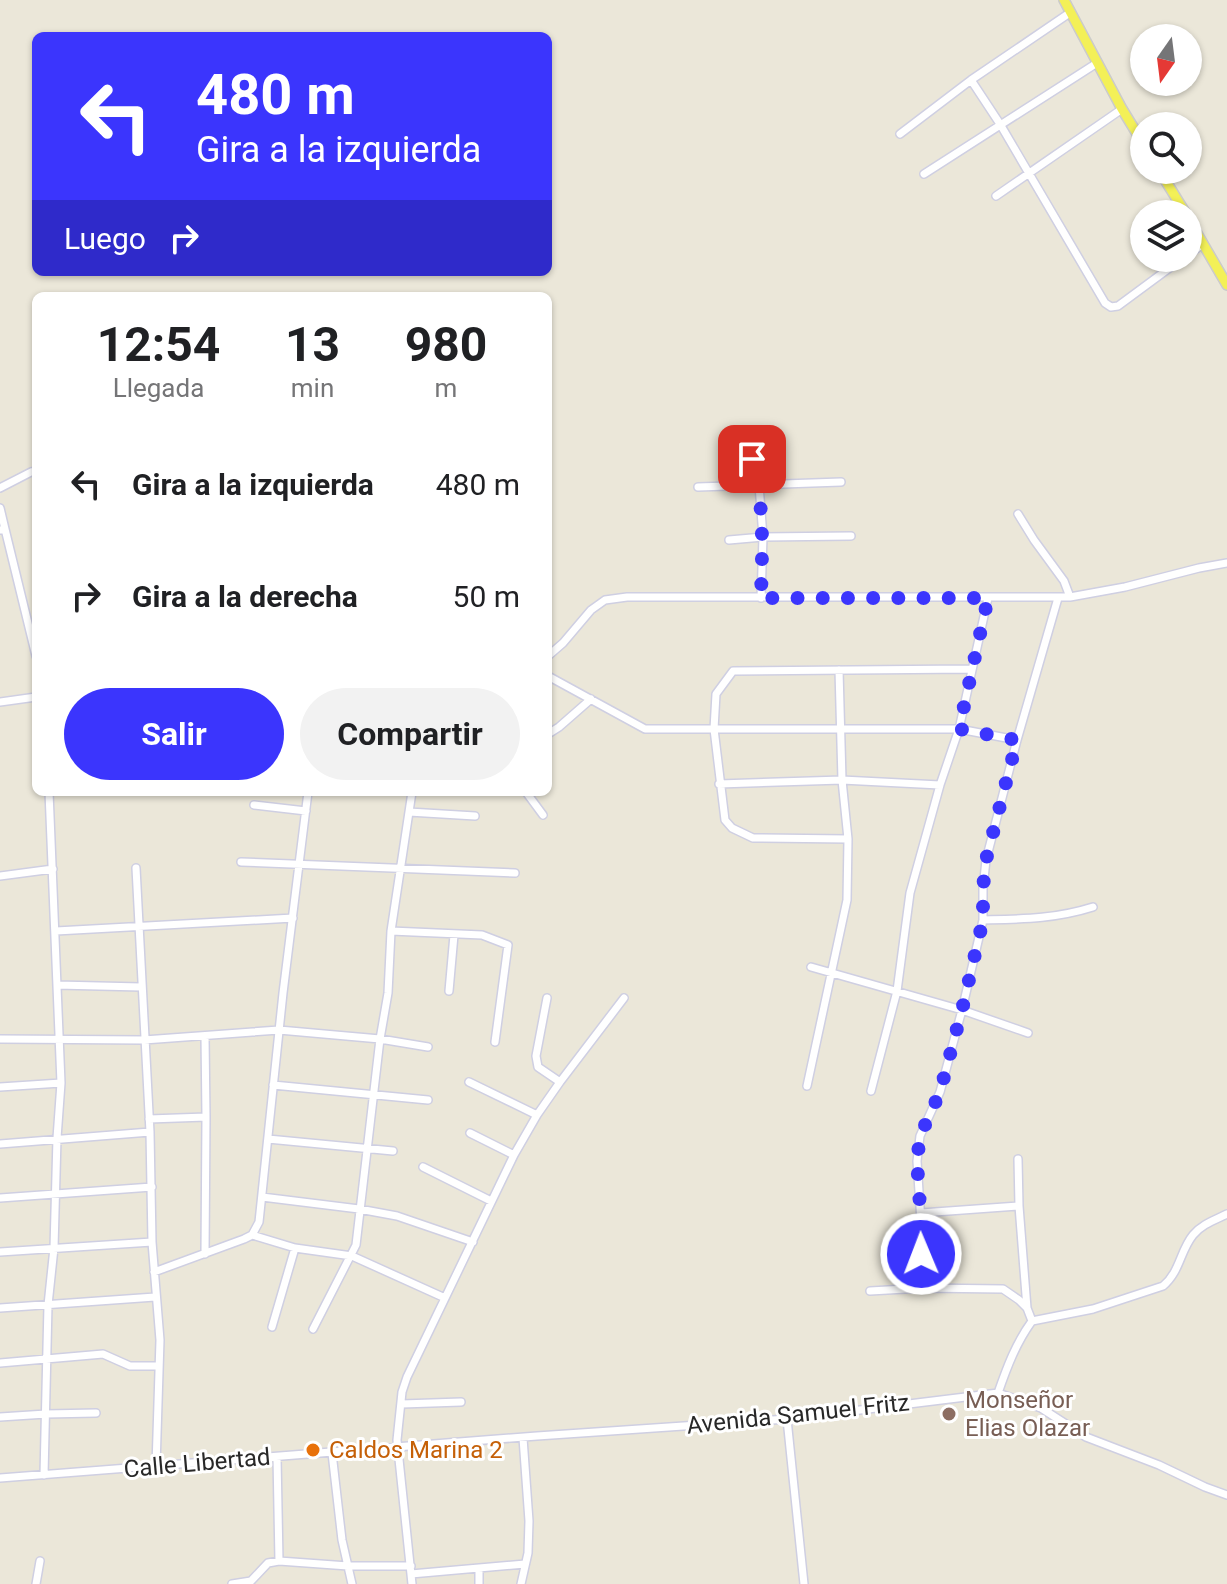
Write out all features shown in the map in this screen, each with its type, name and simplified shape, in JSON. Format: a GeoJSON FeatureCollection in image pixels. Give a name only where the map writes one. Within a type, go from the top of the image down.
{"type":"FeatureCollection","features":[{"type":"Feature","properties":{"kind":"main road"},"geometry":{"type":"LineString","coordinates":[[1064,0],[1130,122]]}},
{"type":"Feature","properties":{"kind":"main road"},"geometry":{"type":"LineString","coordinates":[[1203,244],[1227,285]]}},
{"type":"Feature","properties":{"kind":"street"},"geometry":{"type":"LineString","coordinates":[[900,134],[971,80],[1071,12]]}},
{"type":"Feature","properties":{"kind":"street"},"geometry":{"type":"LineString","coordinates":[[924,174],[1097,63]]}},
{"type":"Feature","properties":{"kind":"street"},"geometry":{"type":"LineString","coordinates":[[971,80],[1105,303],[1111,307],[1118,306],[1164,272]]}},
{"type":"Feature","properties":{"kind":"street"},"geometry":{"type":"LineString","coordinates":[[996,196],[1122,109]]}},
{"type":"Feature","properties":{"kind":"street"},"geometry":{"type":"LineString","coordinates":[[746,433],[759,485],[763,537],[761,598]]}},
{"type":"Feature","properties":{"kind":"street"},"geometry":{"type":"LineString","coordinates":[[0,488],[32,472]]}},
{"type":"Feature","properties":{"kind":"street"},"geometry":{"type":"LineString","coordinates":[[698,487],[841,482]]}},
{"type":"Feature","properties":{"kind":"street"},"geometry":{"type":"LineString","coordinates":[[0,508],[2,529],[32,641]]}},
{"type":"Feature","properties":{"kind":"street"},"geometry":{"type":"LineString","coordinates":[[1018,514],[1064,581],[1070,597]]}},
{"type":"Feature","properties":{"kind":"street"},"geometry":{"type":"LineString","coordinates":[[729,540],[851,536]]}},
{"type":"Feature","properties":{"kind":"street"},"geometry":{"type":"LineString","coordinates":[[552,653],[591,610],[605,600],[627,597],[1058,598],[1125,587],[1227,563]]}},
{"type":"Feature","properties":{"kind":"street"},"geometry":{"type":"LineString","coordinates":[[871,1091],[897,991],[910,893],[959,729],[988,598]]}},
{"type":"Feature","properties":{"kind":"street"},"geometry":{"type":"LineString","coordinates":[[923,1288],[917,1161],[920,1136],[940,1092],[962,1010],[983,920],[986,860],[1058,598]]}},
{"type":"Feature","properties":{"kind":"street"},"geometry":{"type":"LineString","coordinates":[[848,839],[748,836],[732,828],[725,820],[719,784],[714,729],[716,694],[733,671],[971,669]]}},
{"type":"Feature","properties":{"kind":"street"},"geometry":{"type":"LineString","coordinates":[[807,1086],[847,900],[848,839],[842,780],[839,670]]}},
{"type":"Feature","properties":{"kind":"street"},"geometry":{"type":"LineString","coordinates":[[552,678],[645,729],[959,729],[1017,740]]}},
{"type":"Feature","properties":{"kind":"street"},"geometry":{"type":"LineString","coordinates":[[0,702],[32,698]]}},
{"type":"Feature","properties":{"kind":"street"},"geometry":{"type":"LineString","coordinates":[[552,731],[591,699]]}},
{"type":"Feature","properties":{"kind":"street"},"geometry":{"type":"LineString","coordinates":[[719,784],[842,780],[940,785]]}},
{"type":"Feature","properties":{"kind":"street"},"geometry":{"type":"LineString","coordinates":[[44,1475],[48,1305],[54,1248],[61,1083],[49,796]]}},
{"type":"Feature","properties":{"kind":"street"},"geometry":{"type":"LineString","coordinates":[[252,1235],[259,1222],[308,796]]}},
{"type":"Feature","properties":{"kind":"street"},"geometry":{"type":"LineString","coordinates":[[313,1329],[356,1245],[388,993],[391,931],[411,796]]}},
{"type":"Feature","properties":{"kind":"street"},"geometry":{"type":"LineString","coordinates":[[529,796],[543,815]]}},
{"type":"Feature","properties":{"kind":"street"},"geometry":{"type":"LineString","coordinates":[[254,805],[306,811]]}},
{"type":"Feature","properties":{"kind":"street"},"geometry":{"type":"LineString","coordinates":[[409,812],[475,816]]}},
{"type":"Feature","properties":{"kind":"street"},"geometry":{"type":"LineString","coordinates":[[241,862],[515,873]]}},
{"type":"Feature","properties":{"kind":"street"},"geometry":{"type":"LineString","coordinates":[[136,868],[150,1132],[152,1242],[160,1340],[156,1466]]}},
{"type":"Feature","properties":{"kind":"street"},"geometry":{"type":"LineString","coordinates":[[0,876],[53,869]]}},
{"type":"Feature","properties":{"kind":"street"},"geometry":{"type":"LineString","coordinates":[[983,920],[1028,920],[1093,907]]}},
{"type":"Feature","properties":{"kind":"street"},"geometry":{"type":"LineString","coordinates":[[56,931],[293,918]]}},
{"type":"Feature","properties":{"kind":"street"},"geometry":{"type":"LineString","coordinates":[[391,931],[482,935],[508,945],[495,1042]]}},
{"type":"Feature","properties":{"kind":"street"},"geometry":{"type":"LineString","coordinates":[[449,991],[454,935]]}},
{"type":"Feature","properties":{"kind":"street"},"geometry":{"type":"LineString","coordinates":[[811,967],[962,1010],[1028,1033]]}},
{"type":"Feature","properties":{"kind":"street"},"geometry":{"type":"LineString","coordinates":[[57,985],[141,987]]}},
{"type":"Feature","properties":{"kind":"street"},"geometry":{"type":"LineString","coordinates":[[547,998],[536,1056],[538,1067],[560,1082]]}},
{"type":"Feature","properties":{"kind":"street"},"geometry":{"type":"LineString","coordinates":[[412,1584],[397,1440],[402,1392],[407,1377],[514,1155],[560,1082],[624,998]]}},
{"type":"Feature","properties":{"kind":"street"},"geometry":{"type":"LineString","coordinates":[[0,1039],[144,1040],[279,1030],[380,1039],[428,1047]]}},
{"type":"Feature","properties":{"kind":"street"},"geometry":{"type":"LineString","coordinates":[[205,1036],[205,1254]]}},
{"type":"Feature","properties":{"kind":"street"},"geometry":{"type":"LineString","coordinates":[[469,1082],[537,1115]]}},
{"type":"Feature","properties":{"kind":"street"},"geometry":{"type":"LineString","coordinates":[[0,1087],[61,1083]]}},
{"type":"Feature","properties":{"kind":"street"},"geometry":{"type":"LineString","coordinates":[[273,1085],[428,1100]]}},
{"type":"Feature","properties":{"kind":"street"},"geometry":{"type":"LineString","coordinates":[[149,1119],[206,1117]]}},
{"type":"Feature","properties":{"kind":"street"},"geometry":{"type":"LineString","coordinates":[[0,1144],[150,1132]]}},
{"type":"Feature","properties":{"kind":"street"},"geometry":{"type":"LineString","coordinates":[[470,1133],[514,1155]]}},
{"type":"Feature","properties":{"kind":"street"},"geometry":{"type":"LineString","coordinates":[[268,1139],[393,1151]]}},
{"type":"Feature","properties":{"kind":"street"},"geometry":{"type":"LineString","coordinates":[[1018,1159],[1027,1308],[1032,1321]]}},
{"type":"Feature","properties":{"kind":"street"},"geometry":{"type":"LineString","coordinates":[[423,1167],[491,1201]]}},
{"type":"Feature","properties":{"kind":"street"},"geometry":{"type":"LineString","coordinates":[[0,1198],[152,1187]]}},
{"type":"Feature","properties":{"kind":"street"},"geometry":{"type":"LineString","coordinates":[[262,1197],[397,1216],[473,1242]]}},
{"type":"Feature","properties":{"kind":"street"},"geometry":{"type":"LineString","coordinates":[[921,1213],[1019,1206]]}},
{"type":"Feature","properties":{"kind":"street"},"geometry":{"type":"LineString","coordinates":[[998,1393],[1016,1347],[1032,1321],[1093,1309],[1163,1286],[1175,1273],[1195,1233],[1227,1214]]}},
{"type":"Feature","properties":{"kind":"street"},"geometry":{"type":"LineString","coordinates":[[154,1272],[252,1235],[295,1248],[352,1256],[445,1298]]}},
{"type":"Feature","properties":{"kind":"street"},"geometry":{"type":"LineString","coordinates":[[0,1252],[152,1242]]}},
{"type":"Feature","properties":{"kind":"street"},"geometry":{"type":"LineString","coordinates":[[272,1327],[295,1248]]}},
{"type":"Feature","properties":{"kind":"street"},"geometry":{"type":"LineString","coordinates":[[870,1291],[1003,1289],[1027,1308]]}},
{"type":"Feature","properties":{"kind":"street"},"geometry":{"type":"LineString","coordinates":[[0,1308],[155,1297]]}},
{"type":"Feature","properties":{"kind":"street"},"geometry":{"type":"LineString","coordinates":[[0,1363],[103,1354],[130,1366],[159,1366]]}},
{"type":"Feature","properties":{"kind":"street","name":"Avenida Samuel Fritz"},"geometry":{"type":"LineString","coordinates":[[537,1436],[787,1419],[998,1393],[1041,1408],[1086,1437],[1227,1495]]}},
{"type":"Feature","properties":{"kind":"street"},"geometry":{"type":"LineString","coordinates":[[402,1404],[461,1402]]}},
{"type":"Feature","properties":{"kind":"street"},"geometry":{"type":"LineString","coordinates":[[0,1417],[96,1413]]}},
{"type":"Feature","properties":{"kind":"street"},"geometry":{"type":"LineString","coordinates":[[787,1419],[804,1584]]}},
{"type":"Feature","properties":{"kind":"street","name":"Calle Libertad"},"geometry":{"type":"LineString","coordinates":[[0,1478],[537,1436]]}},
{"type":"Feature","properties":{"kind":"street"},"geometry":{"type":"LineString","coordinates":[[521,1584],[528,1553],[529,1521],[523,1438]]}},
{"type":"Feature","properties":{"kind":"street"},"geometry":{"type":"LineString","coordinates":[[332,1453],[342,1540],[352,1584]]}},
{"type":"Feature","properties":{"kind":"street"},"geometry":{"type":"LineString","coordinates":[[277,1457],[279,1561]]}},
{"type":"Feature","properties":{"kind":"street"},"geometry":{"type":"LineString","coordinates":[[36,1584],[40,1561]]}},
{"type":"Feature","properties":{"kind":"street"},"geometry":{"type":"LineString","coordinates":[[232,1584],[252,1582],[268,1563],[279,1561],[411,1570],[479,1569],[525,1564]]}},
{"type":"Feature","properties":{"kind":"street"},"geometry":{"type":"LineString","coordinates":[[479,1569],[479,1584]]}},
{"type":"Feature","properties":{"kind":"place","name":"Monseñor Elias Olazar"},"geometry":{"type":"Point","coordinates":[949,1414]}},
{"type":"Feature","properties":{"kind":"place","name":"Caldos Marina 2"},"geometry":{"type":"Point","coordinates":[313,1450]}},
{"type":"Feature","properties":{"kind":"route"},"geometry":{"type":"LineString","coordinates":[[752,459],[759,485],[763,537],[761,598],[988,598],[959,729],[1017,740],[986,860],[983,920],[962,1010],[940,1092],[920,1136],[917,1161],[921,1254]]}}]}
